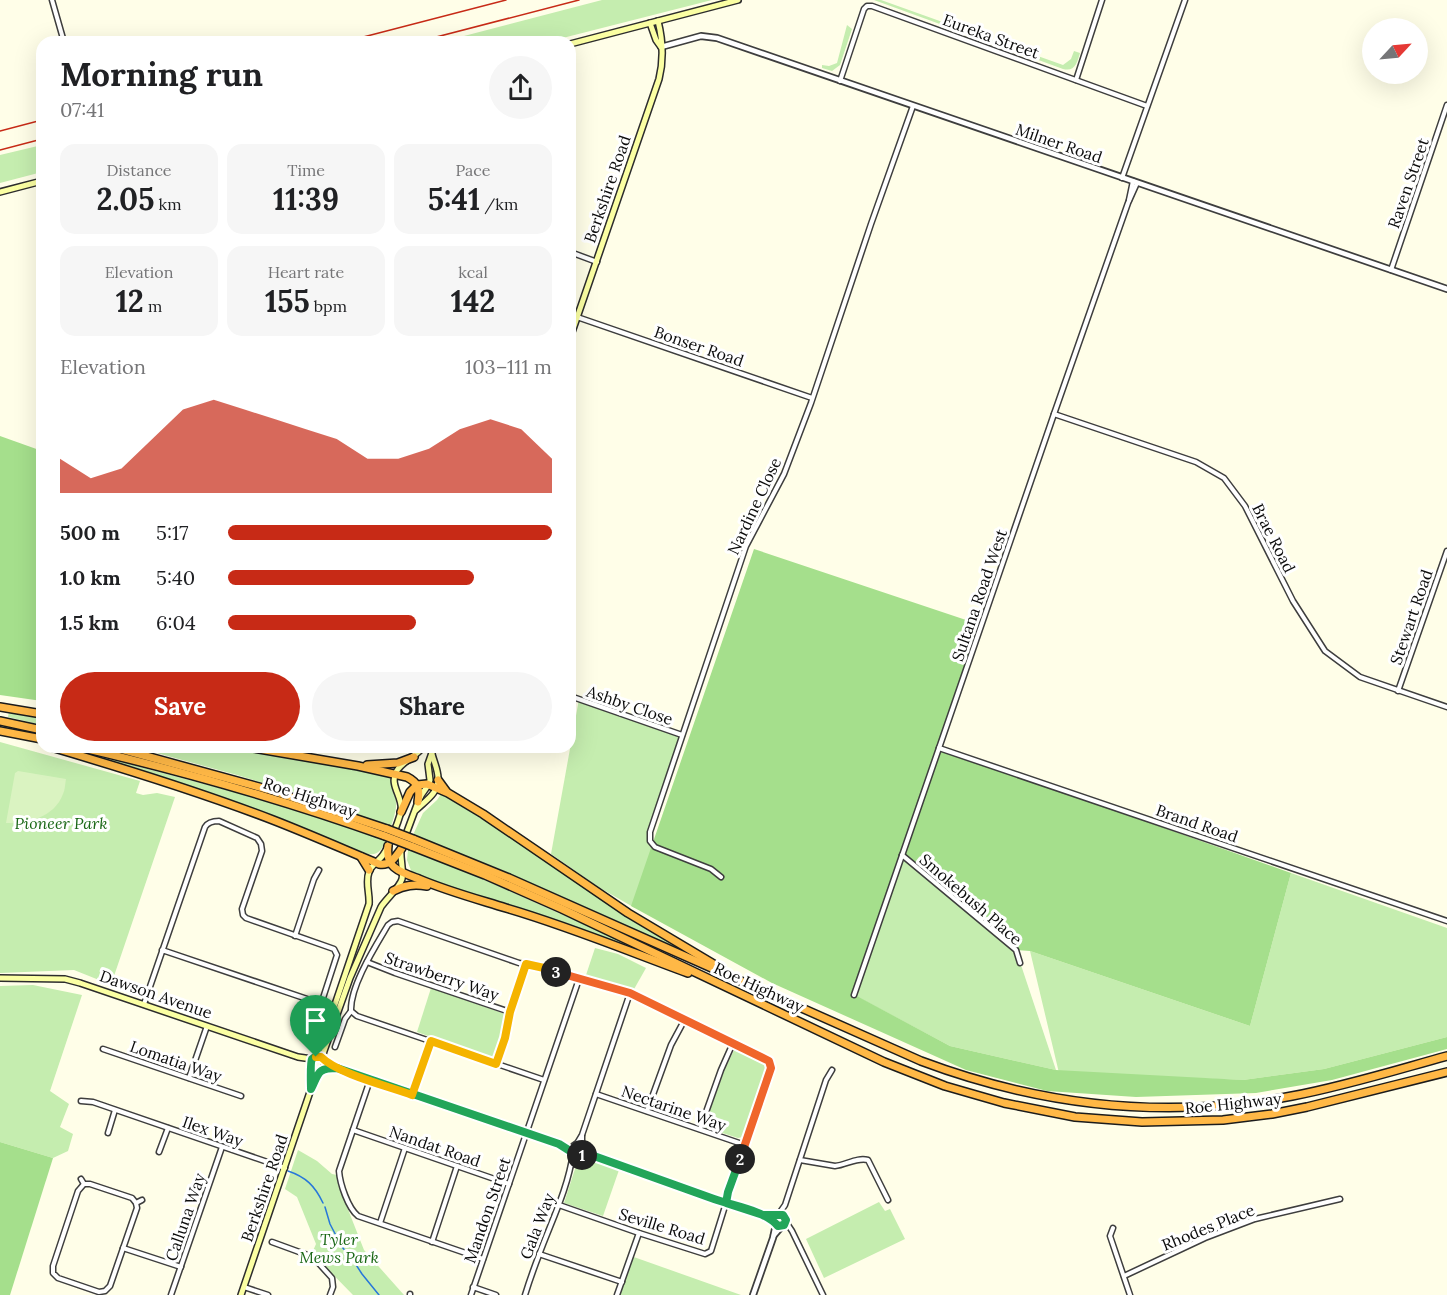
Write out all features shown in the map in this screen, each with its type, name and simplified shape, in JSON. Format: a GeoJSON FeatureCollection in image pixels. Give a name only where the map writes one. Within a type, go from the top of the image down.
{"type":"FeatureCollection","features":[{"type":"Feature","properties":{"kind":"highway"},"geometry":{"type":"LineString","coordinates":[[0,707],[36,713]]}},
{"type":"Feature","properties":{"kind":"highway"},"geometry":{"type":"LineString","coordinates":[[0,721],[36,729]]}},
{"type":"Feature","properties":{"kind":"highway"},"geometry":{"type":"LineString","coordinates":[[0,731],[36,740]]}},
{"type":"Feature","properties":{"kind":"highway"},"geometry":{"type":"LineString","coordinates":[[70,753],[184,788],[273,820],[376,863],[383,865],[390,862],[402,848]]}},
{"type":"Feature","properties":{"kind":"highway","name":"Roe Highway"},"geometry":{"type":"LineString","coordinates":[[105,753],[236,787],[386,833]]}},
{"type":"Feature","properties":{"kind":"highway","name":"Roe Highway"},"geometry":{"type":"LineString","coordinates":[[135,753],[262,788],[509,878],[921,1061],[950,1072],[1011,1089],[1076,1102],[1132,1107],[1230,1105],[1312,1091],[1447,1056]]}},
{"type":"Feature","properties":{"kind":"highway"},"geometry":{"type":"LineString","coordinates":[[282,753],[358,766],[409,778],[417,785],[418,802]]}},
{"type":"Feature","properties":{"kind":"highway"},"geometry":{"type":"LineString","coordinates":[[358,766],[398,763],[414,757]]}},
{"type":"Feature","properties":{"kind":"highway"},"geometry":{"type":"LineString","coordinates":[[400,812],[410,792],[417,785],[435,784],[628,913],[748,985]]}},
{"type":"Feature","properties":{"kind":"highway","name":"Roe Highway"},"geometry":{"type":"LineString","coordinates":[[412,843],[520,890],[884,1062],[935,1082],[1004,1103],[1075,1117],[1142,1122],[1198,1122],[1247,1118],[1316,1106],[1447,1072]]}},
{"type":"Feature","properties":{"kind":"highway"},"geometry":{"type":"LineString","coordinates":[[388,846],[388,856],[394,868],[436,887],[578,931],[730,989]]}},
{"type":"Feature","properties":{"kind":"highway"},"geometry":{"type":"LineString","coordinates":[[358,855],[365,861],[369,870]]}},
{"type":"Feature","properties":{"kind":"highway"},"geometry":{"type":"LineString","coordinates":[[393,891],[412,884],[436,887]]}},
{"type":"Feature","properties":{"kind":"main road"},"geometry":{"type":"LineString","coordinates":[[576,42],[738,0]]}},
{"type":"Feature","properties":{"kind":"main road","name":"Berkshire Road"},"geometry":{"type":"LineString","coordinates":[[576,322],[659,79],[663,39],[657,21]]}},
{"type":"Feature","properties":{"kind":"main road","name":"Berkshire Road"},"geometry":{"type":"LineString","coordinates":[[651,23],[656,40],[662,47]]}},
{"type":"Feature","properties":{"kind":"main road"},"geometry":{"type":"LineString","coordinates":[[0,192],[36,183]]}},
{"type":"Feature","properties":{"kind":"main road"},"geometry":{"type":"LineString","coordinates":[[369,870],[383,856],[400,812],[400,802],[395,786],[396,774],[402,765],[418,753]]}},
{"type":"Feature","properties":{"kind":"main road"},"geometry":{"type":"LineString","coordinates":[[432,753],[428,764],[430,780],[435,784]]}},
{"type":"Feature","properties":{"kind":"main road"},"geometry":{"type":"LineString","coordinates":[[413,815],[433,795],[435,784],[433,753]]}},
{"type":"Feature","properties":{"kind":"main road"},"geometry":{"type":"LineString","coordinates":[[403,872],[400,859],[413,815],[422,794],[435,784]]}},
{"type":"Feature","properties":{"kind":"main road","name":"Berkshire Road"},"geometry":{"type":"LineString","coordinates":[[241,1295],[311,1089],[323,1040],[369,904],[370,891],[367,879],[369,870]]}},
{"type":"Feature","properties":{"kind":"main road","name":"Berkshire Road"},"geometry":{"type":"LineString","coordinates":[[318,1064],[357,960],[381,907],[401,882],[403,872]]}},
{"type":"Feature","properties":{"kind":"main road","name":"Dawson Avenue"},"geometry":{"type":"LineString","coordinates":[[0,978],[65,979],[318,1064]]}},
{"type":"Feature","properties":{"kind":"street"},"geometry":{"type":"LineString","coordinates":[[52,0],[62,36]]}},
{"type":"Feature","properties":{"kind":"street"},"geometry":{"type":"LineString","coordinates":[[1076,80],[1102,0]]}},
{"type":"Feature","properties":{"kind":"street"},"geometry":{"type":"LineString","coordinates":[[1122,178],[1186,0]]}},
{"type":"Feature","properties":{"kind":"street","name":"Eureka Street"},"geometry":{"type":"LineString","coordinates":[[840,81],[864,9],[872,6],[1147,106]]}},
{"type":"Feature","properties":{"kind":"street","name":"Milner Road"},"geometry":{"type":"LineString","coordinates":[[662,47],[693,37],[709,36],[1447,289]]}},
{"type":"Feature","properties":{"kind":"street","name":"Raven Street"},"geometry":{"type":"LineString","coordinates":[[1391,270],[1447,105]]}},
{"type":"Feature","properties":{"kind":"street","name":"Nardine Close"},"geometry":{"type":"LineString","coordinates":[[721,877],[711,869],[657,849],[650,841],[650,832],[746,546],[784,474],[913,106]]}},
{"type":"Feature","properties":{"kind":"street","name":"Sultana Road West"},"geometry":{"type":"LineString","coordinates":[[854,995],[1135,182]]}},
{"type":"Feature","properties":{"kind":"street"},"geometry":{"type":"LineString","coordinates":[[576,254],[597,262]]}},
{"type":"Feature","properties":{"kind":"street","name":"Bonser Road"},"geometry":{"type":"LineString","coordinates":[[578,317],[812,399]]}},
{"type":"Feature","properties":{"kind":"street","name":"Brae Road"},"geometry":{"type":"LineString","coordinates":[[1054,414],[1196,462],[1224,478],[1245,506],[1293,601],[1325,651],[1360,677],[1447,707]]}},
{"type":"Feature","properties":{"kind":"street","name":"Stewart Road"},"geometry":{"type":"LineString","coordinates":[[1398,691],[1447,551]]}},
{"type":"Feature","properties":{"kind":"street","name":"Ashby Close"},"geometry":{"type":"LineString","coordinates":[[576,698],[682,735]]}},
{"type":"Feature","properties":{"kind":"street","name":"Brand Road"},"geometry":{"type":"LineString","coordinates":[[939,748],[1447,921]]}},
{"type":"Feature","properties":{"kind":"street"},"geometry":{"type":"LineString","coordinates":[[144,1004],[162,950],[205,827],[210,822],[219,820],[257,838],[261,844],[262,852],[242,909],[243,915],[334,949],[337,955],[323,998],[316,1002],[162,950]]}},
{"type":"Feature","properties":{"kind":"street","name":"Smokebush Place"},"geometry":{"type":"LineString","coordinates":[[902,855],[1016,950],[1020,963]]}},
{"type":"Feature","properties":{"kind":"street"},"geometry":{"type":"LineString","coordinates":[[295,936],[319,870]]}},
{"type":"Feature","properties":{"kind":"street"},"geometry":{"type":"LineString","coordinates":[[335,1047],[345,1019],[351,1011],[351,1003],[366,962],[392,922],[398,921],[526,964],[630,993],[769,1061],[771,1068],[726,1203]]}},
{"type":"Feature","properties":{"kind":"street","name":"Strawberry Way"},"geometry":{"type":"LineString","coordinates":[[366,962],[510,1012]]}},
{"type":"Feature","properties":{"kind":"street"},"geometry":{"type":"LineString","coordinates":[[496,1064],[526,964]]}},
{"type":"Feature","properties":{"kind":"street","name":"Mandon Street"},"geometry":{"type":"LineString","coordinates":[[471,1295],[579,979]]}},
{"type":"Feature","properties":{"kind":"street","name":"Gala Way"},"geometry":{"type":"LineString","coordinates":[[525,1295],[559,1205],[630,993]]}},
{"type":"Feature","properties":{"kind":"street"},"geometry":{"type":"LineString","coordinates":[[351,1011],[357,1016],[544,1080]]}},
{"type":"Feature","properties":{"kind":"street"},"geometry":{"type":"LineString","coordinates":[[647,1111],[671,1045],[685,1019]]}},
{"type":"Feature","properties":{"kind":"street"},"geometry":{"type":"LineString","coordinates":[[189,1078],[207,1025]]}},
{"type":"Feature","properties":{"kind":"street"},"geometry":{"type":"LineString","coordinates":[[412,1095],[431,1041]]}},
{"type":"Feature","properties":{"kind":"street"},"geometry":{"type":"LineString","coordinates":[[700,1129],[733,1043]]}},
{"type":"Feature","properties":{"kind":"street","name":"Lomatia Way"},"geometry":{"type":"LineString","coordinates":[[103,1049],[241,1096]]}},
{"type":"Feature","properties":{"kind":"street"},"geometry":{"type":"LineString","coordinates":[[318,1064],[337,1068],[577,1150],[781,1223],[792,1231],[823,1295]]}},
{"type":"Feature","properties":{"kind":"street"},"geometry":{"type":"LineString","coordinates":[[753,1295],[773,1238],[781,1223],[826,1080],[832,1070]]}},
{"type":"Feature","properties":{"kind":"street"},"geometry":{"type":"LineString","coordinates":[[370,1080],[339,1171],[352,1211],[358,1216],[483,1259]]}},
{"type":"Feature","properties":{"kind":"street","name":"Nectarine Way"},"geometry":{"type":"LineString","coordinates":[[596,1094],[745,1145]]}},
{"type":"Feature","properties":{"kind":"street","name":"Ilex Way"},"geometry":{"type":"LineString","coordinates":[[81,1101],[93,1102],[285,1168]]}},
{"type":"Feature","properties":{"kind":"street"},"geometry":{"type":"LineString","coordinates":[[108,1133],[115,1110]]}},
{"type":"Feature","properties":{"kind":"street","name":"Ilex Way"},"geometry":{"type":"LineString","coordinates":[[159,1152],[168,1128]]}},
{"type":"Feature","properties":{"kind":"street","name":"Nandat Road"},"geometry":{"type":"LineString","coordinates":[[353,1130],[509,1184]]}},
{"type":"Feature","properties":{"kind":"street","name":"Calluna Way"},"geometry":{"type":"LineString","coordinates":[[171,1295],[222,1147]]}},
{"type":"Feature","properties":{"kind":"street"},"geometry":{"type":"LineString","coordinates":[[380,1224],[405,1148]]}},
{"type":"Feature","properties":{"kind":"street"},"geometry":{"type":"LineString","coordinates":[[800,1160],[835,1166],[860,1159],[868,1160],[888,1200]]}},
{"type":"Feature","properties":{"kind":"street"},"geometry":{"type":"LineString","coordinates":[[432,1242],[457,1166]]}},
{"type":"Feature","properties":{"kind":"street"},"geometry":{"type":"LineString","coordinates":[[81,1179],[84,1184]]}},
{"type":"Feature","properties":{"kind":"street"},"geometry":{"type":"LineString","coordinates":[[84,1184],[132,1198],[136,1203],[137,1208],[106,1293],[58,1278],[53,1273],[52,1266],[78,1191],[84,1184]]}},
{"type":"Feature","properties":{"kind":"street","name":"Rhodes Place"},"geometry":{"type":"LineString","coordinates":[[1124,1276],[1205,1238],[1255,1219],[1340,1199]]}},
{"type":"Feature","properties":{"kind":"street"},"geometry":{"type":"LineString","coordinates":[[136,1203],[142,1200]]}},
{"type":"Feature","properties":{"kind":"street","name":"Seville Road"},"geometry":{"type":"LineString","coordinates":[[559,1205],[705,1254],[711,1251],[726,1203]]}},
{"type":"Feature","properties":{"kind":"street"},"geometry":{"type":"LineString","coordinates":[[778,1215],[785,1205]]}},
{"type":"Feature","properties":{"kind":"street"},"geometry":{"type":"LineString","coordinates":[[763,1215],[778,1215]]}},
{"type":"Feature","properties":{"kind":"street"},"geometry":{"type":"LineString","coordinates":[[778,1215],[781,1223]]}},
{"type":"Feature","properties":{"kind":"street"},"geometry":{"type":"LineString","coordinates":[[1113,1228],[1110,1236],[1130,1295]]}},
{"type":"Feature","properties":{"kind":"street"},"geometry":{"type":"LineString","coordinates":[[617,1295],[639,1233]]}},
{"type":"Feature","properties":{"kind":"street"},"geometry":{"type":"LineString","coordinates":[[272,1242],[313,1257],[332,1278],[333,1287],[330,1295]]}},
{"type":"Feature","properties":{"kind":"street"},"geometry":{"type":"LineString","coordinates":[[123,1248],[181,1268]]}},
{"type":"Feature","properties":{"kind":"street"},"geometry":{"type":"LineString","coordinates":[[539,1254],[622,1282]]}},
{"type":"Feature","properties":{"kind":"street"},"geometry":{"type":"LineString","coordinates":[[48,1275],[53,1273]]}},
{"type":"Feature","properties":{"kind":"street"},"geometry":{"type":"LineString","coordinates":[[244,1287],[268,1295]]}},
{"type":"Feature","properties":{"kind":"street"},"geometry":{"type":"LineString","coordinates":[[473,1287],[496,1295]]}},
{"type":"Feature","properties":{"kind":"green space"},"geometry":{"type":"Polygon","coordinates":[[[602,0],[712,0],[571,36],[464,36],[602,0]]]}},
{"type":"Feature","properties":{"kind":"green space"},"geometry":{"type":"Polygon","coordinates":[[[874,0],[881,0],[1063,65],[1071,59],[1074,51],[1080,53],[1073,68],[1063,69],[874,0]]]}},
{"type":"Feature","properties":{"kind":"green space"},"geometry":{"type":"Polygon","coordinates":[[[847,25],[852,29],[840,65],[832,71],[822,68],[822,65],[829,66],[837,63],[847,25]]]}},
{"type":"Feature","properties":{"kind":"green space"},"geometry":{"type":"Polygon","coordinates":[[[36,146],[36,174],[0,183],[0,155],[36,146]]]}},
{"type":"Feature","properties":{"kind":"green space"},"geometry":{"type":"Polygon","coordinates":[[[0,436],[36,449],[36,700],[0,695],[0,436]]]}},
{"type":"Feature","properties":{"kind":"green space"},"geometry":{"type":"Polygon","coordinates":[[[754,549],[981,625],[939,748],[1291,873],[1250,1026],[1030,951],[1016,950],[902,855],[855,995],[950,1046],[1056,1070],[1243,1080],[1324,1069],[1447,1037],[1447,1049],[1332,1080],[1256,1093],[1136,1097],[1047,1091],[966,1070],[772,983],[631,906],[754,549]]]}},
{"type":"Feature","properties":{"kind":"green space"},"geometry":{"type":"Polygon","coordinates":[[[579,699],[682,735],[650,835],[653,845],[635,908],[600,888],[551,854],[569,753],[576,753],[576,716],[579,699]]]}},
{"type":"Feature","properties":{"kind":"green space"},"geometry":{"type":"Polygon","coordinates":[[[9,711],[36,715],[36,724],[8,717],[9,711]]]}},
{"type":"Feature","properties":{"kind":"green space","name":"Pioneer Park"},"geometry":{"type":"Polygon","coordinates":[[[0,742],[140,781],[136,793],[143,795],[157,793],[175,797],[114,976],[104,982],[74,970],[0,973],[0,742]]]}},
{"type":"Feature","properties":{"kind":"green space"},"geometry":{"type":"Polygon","coordinates":[[[157,753],[262,753],[390,776],[396,801],[395,814],[391,827],[313,798],[157,753]]]}},
{"type":"Feature","properties":{"kind":"green space"},"geometry":{"type":"Polygon","coordinates":[[[95,755],[331,820],[386,841],[377,853],[368,854],[180,783],[95,755]]]}},
{"type":"Feature","properties":{"kind":"green space"},"geometry":{"type":"Polygon","coordinates":[[[18,771],[66,779],[64,791],[59,802],[47,814],[23,822],[6,823],[15,773],[18,771]]]}},
{"type":"Feature","properties":{"kind":"green space"},"geometry":{"type":"Polygon","coordinates":[[[441,794],[719,969],[502,870],[413,835],[423,813],[441,794]]]}},
{"type":"Feature","properties":{"kind":"green space"},"geometry":{"type":"Polygon","coordinates":[[[408,850],[462,870],[698,975],[524,910],[412,873],[407,860],[408,850]]]}},
{"type":"Feature","properties":{"kind":"green space"},"geometry":{"type":"Polygon","coordinates":[[[902,855],[1016,950],[1056,1070],[950,1046],[854,995],[902,855]]]}},
{"type":"Feature","properties":{"kind":"green space"},"geometry":{"type":"Polygon","coordinates":[[[1291,873],[1447,928],[1447,1037],[1324,1069],[1243,1080],[1059,1073],[1030,951],[1250,1026],[1291,873]]]}},
{"type":"Feature","properties":{"kind":"green space"},"geometry":{"type":"Polygon","coordinates":[[[595,948],[618,954],[646,968],[633,991],[586,975],[595,948]]]}},
{"type":"Feature","properties":{"kind":"green space"},"geometry":{"type":"Polygon","coordinates":[[[33,985],[82,995],[50,1091],[69,1104],[60,1127],[73,1134],[68,1151],[53,1158],[0,1142],[0,986],[33,985]]]}},
{"type":"Feature","properties":{"kind":"green space"},"geometry":{"type":"Polygon","coordinates":[[[431,988],[508,1015],[496,1060],[417,1032],[431,988]]]}},
{"type":"Feature","properties":{"kind":"green space"},"geometry":{"type":"Polygon","coordinates":[[[735,1048],[764,1063],[767,1068],[743,1137],[738,1138],[704,1127],[724,1071],[735,1048]]]}},
{"type":"Feature","properties":{"kind":"green space"},"geometry":{"type":"Polygon","coordinates":[[[0,1142],[53,1158],[10,1295],[0,1295],[0,1142]]]}},
{"type":"Feature","properties":{"kind":"green space","name":"Tyler Mews Park"},"geometry":{"type":"Polygon","coordinates":[[[298,1150],[317,1161],[332,1174],[337,1175],[338,1184],[364,1250],[404,1295],[353,1295],[312,1253],[316,1244],[297,1197],[285,1189],[298,1150]]]}},
{"type":"Feature","properties":{"kind":"green space"},"geometry":{"type":"Polygon","coordinates":[[[583,1158],[619,1170],[603,1216],[564,1203],[575,1169],[583,1158]]]}},
{"type":"Feature","properties":{"kind":"green space"},"geometry":{"type":"Polygon","coordinates":[[[879,1202],[885,1211],[890,1209],[905,1239],[824,1278],[806,1239],[879,1202]]]}},
{"type":"Feature","properties":{"kind":"green space"},"geometry":{"type":"Polygon","coordinates":[[[631,1256],[741,1295],[617,1295],[631,1256]]]}},
{"type":"Feature","properties":{"kind":"waterway"},"geometry":{"type":"LineString","coordinates":[[288,1171],[309,1183],[323,1203]]}},
{"type":"Feature","properties":{"kind":"waterway"},"geometry":{"type":"LineString","coordinates":[[325,1207],[330,1224],[342,1247],[379,1295]]}},
{"type":"Feature","properties":{"kind":"railway"},"geometry":{"type":"LineString","coordinates":[[367,36],[506,0]]}},
{"type":"Feature","properties":{"kind":"railway"},"geometry":{"type":"LineString","coordinates":[[440,36],[579,0]]}},
{"type":"Feature","properties":{"kind":"railway"},"geometry":{"type":"LineString","coordinates":[[0,131],[36,122]]}},
{"type":"Feature","properties":{"kind":"railway"},"geometry":{"type":"LineString","coordinates":[[0,150],[36,141]]}},
{"type":"Feature","properties":{"kind":"route"},"geometry":{"type":"LineString","coordinates":[[316,1057],[310,1063],[312,1068],[311,1089],[320,1071],[324,1068],[337,1068],[412,1095],[559,1144],[575,1155],[594,1156],[726,1203],[763,1215],[778,1226],[781,1227],[786,1222],[785,1216],[780,1214],[777,1216],[763,1215],[726,1203],[771,1068],[769,1061],[630,993],[526,964],[496,1064],[431,1041],[412,1095],[370,1080],[337,1068],[325,1062],[321,1057],[316,1057]]}}]}
